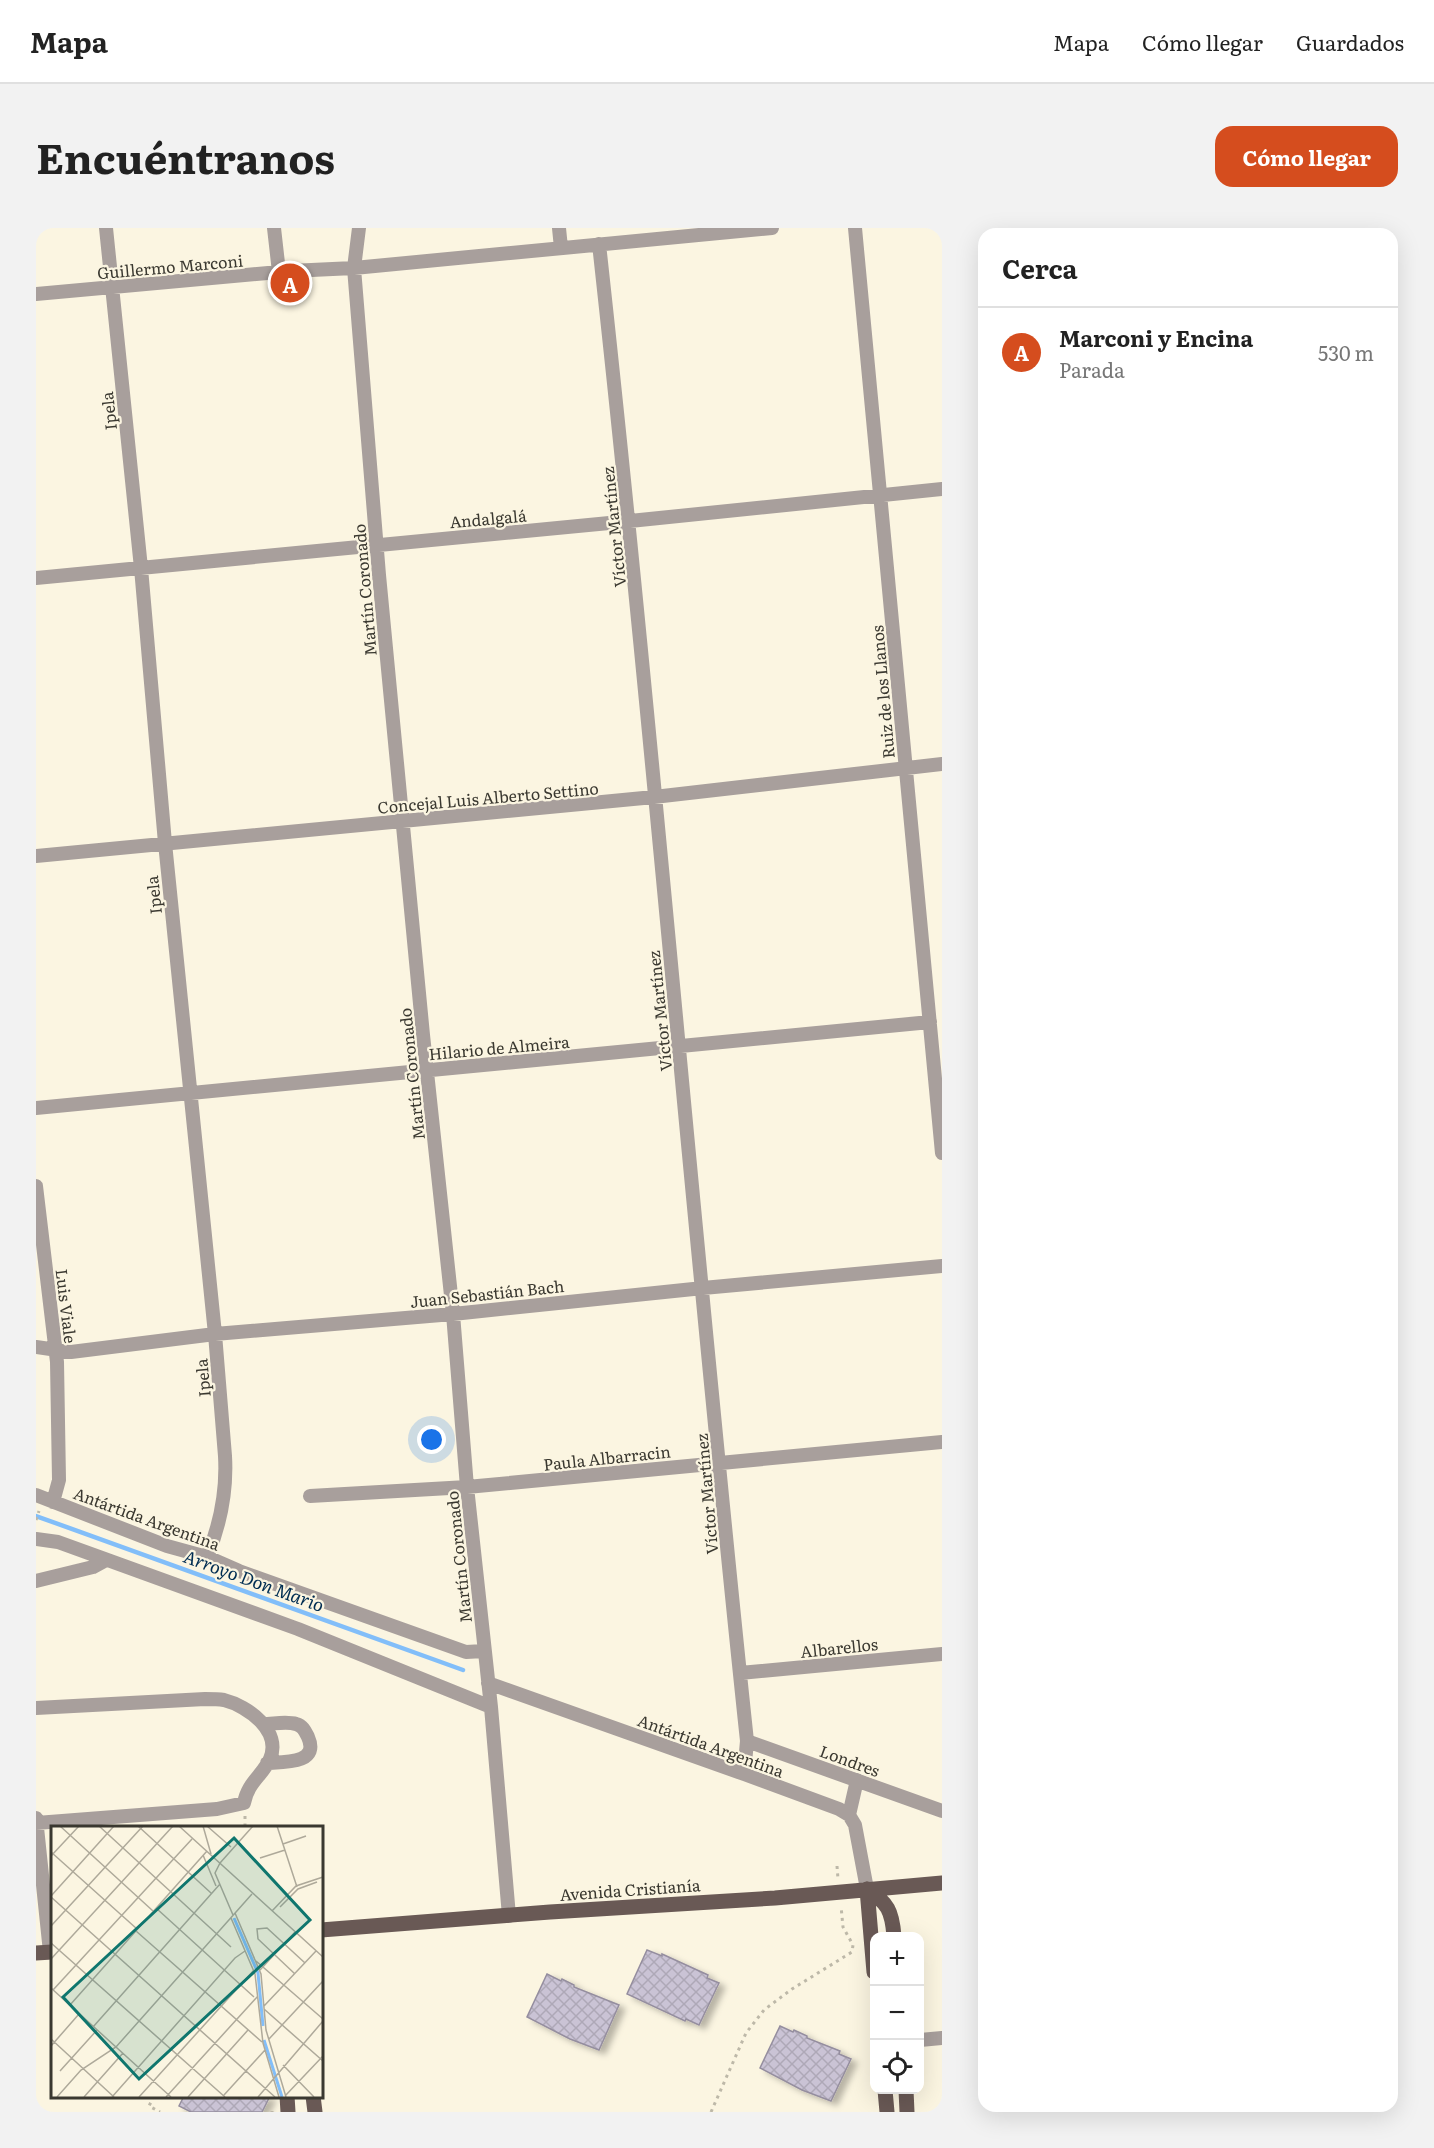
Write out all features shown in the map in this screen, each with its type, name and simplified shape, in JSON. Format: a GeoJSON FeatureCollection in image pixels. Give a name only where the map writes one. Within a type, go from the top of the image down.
{"type":"FeatureCollection","features":[{"type":"Feature","properties":{"kind":"main road","name":"Avenida Cristianía"},"geometry":{"type":"LineString","coordinates":[[322,1930],[942,1883]]}},
{"type":"Feature","properties":{"kind":"main road"},"geometry":{"type":"LineString","coordinates":[[867,1889],[882,1899],[890,1910],[893,1932]]}},
{"type":"Feature","properties":{"kind":"main road"},"geometry":{"type":"LineString","coordinates":[[867,1889],[871,1932]]}},
{"type":"Feature","properties":{"kind":"main road"},"geometry":{"type":"LineString","coordinates":[[885,2094],[887,2112]]}},
{"type":"Feature","properties":{"kind":"main road"},"geometry":{"type":"LineString","coordinates":[[906,2094],[907,2112]]}},
{"type":"Feature","properties":{"kind":"main road"},"geometry":{"type":"LineString","coordinates":[[287,2097],[288,2112]]}},
{"type":"Feature","properties":{"kind":"main road"},"geometry":{"type":"LineString","coordinates":[[313,2097],[315,2112]]}},
{"type":"Feature","properties":{"kind":"street","name":"Ipela"},"geometry":{"type":"LineString","coordinates":[[106,228],[215,1334],[226,1471],[218,1527],[207,1557]]}},
{"type":"Feature","properties":{"kind":"street"},"geometry":{"type":"LineString","coordinates":[[274,228],[279,272]]}},
{"type":"Feature","properties":{"kind":"street","name":"Martín Coronado"},"geometry":{"type":"LineString","coordinates":[[359,228],[354,268],[376,545],[453,1314],[467,1487],[491,1707],[509,1916]]}},
{"type":"Feature","properties":{"kind":"street"},"geometry":{"type":"LineString","coordinates":[[559,228],[561,248]]}},
{"type":"Feature","properties":{"kind":"street","name":"Guillermo Marconi"},"geometry":{"type":"LineString","coordinates":[[36,294],[279,272],[354,268],[772,228]]}},
{"type":"Feature","properties":{"kind":"street","name":"Ruiz de los Llanos"},"geometry":{"type":"LineString","coordinates":[[855,228],[930,1022],[937,1039],[942,1153]]}},
{"type":"Feature","properties":{"kind":"street","name":"Víctor Martínez"},"geometry":{"type":"LineString","coordinates":[[599,244],[630,522],[654,797],[747,1741],[744,1774]]}},
{"type":"Feature","properties":{"kind":"street","name":"Andalgalá"},"geometry":{"type":"LineString","coordinates":[[36,578],[630,522],[942,489]]}},
{"type":"Feature","properties":{"kind":"street","name":"Concejal Luis Alberto Settino"},"geometry":{"type":"LineString","coordinates":[[36,856],[654,797],[942,764]]}},
{"type":"Feature","properties":{"kind":"street","name":"Hilario de Almeira"},"geometry":{"type":"LineString","coordinates":[[36,1108],[930,1022]]}},
{"type":"Feature","properties":{"kind":"street","name":"Luis Viale"},"geometry":{"type":"LineString","coordinates":[[36,1186],[57,1362],[59,1479],[53,1502]]}},
{"type":"Feature","properties":{"kind":"street","name":"Juan Sebastián Bach"},"geometry":{"type":"LineString","coordinates":[[36,1347],[70,1352],[215,1334],[453,1314],[942,1266]]}},
{"type":"Feature","properties":{"kind":"street","name":"Paula Albarracin"},"geometry":{"type":"LineString","coordinates":[[310,1496],[467,1487],[942,1442]]}},
{"type":"Feature","properties":{"kind":"street","name":"Antártida Argentina"},"geometry":{"type":"LineString","coordinates":[[36,1495],[167,1546],[207,1557],[466,1652],[484,1651]]}},
{"type":"Feature","properties":{"kind":"street"},"geometry":{"type":"LineString","coordinates":[[36,1539],[58,1542],[298,1629],[491,1707]]}},
{"type":"Feature","properties":{"kind":"street"},"geometry":{"type":"LineString","coordinates":[[36,1581],[93,1567],[104,1560]]}},
{"type":"Feature","properties":{"kind":"street","name":"Albarellos"},"geometry":{"type":"LineString","coordinates":[[740,1673],[942,1654]]}},
{"type":"Feature","properties":{"kind":"street","name":"Antártida Argentina"},"geometry":{"type":"LineString","coordinates":[[488,1683],[744,1774],[849,1815]]}},
{"type":"Feature","properties":{"kind":"street"},"geometry":{"type":"LineString","coordinates":[[36,1708],[206,1698],[223,1700],[253,1714],[270,1734],[273,1749],[267,1763],[251,1784],[244,1803],[227,1808],[36,1823]]}},
{"type":"Feature","properties":{"kind":"street"},"geometry":{"type":"LineString","coordinates":[[263,1724],[297,1724],[302,1727],[311,1743],[307,1756],[297,1761],[267,1763]]}},
{"type":"Feature","properties":{"kind":"street","name":"Londres"},"geometry":{"type":"LineString","coordinates":[[747,1741],[942,1811]]}},
{"type":"Feature","properties":{"kind":"street"},"geometry":{"type":"LineString","coordinates":[[857,1780],[849,1815],[855,1825],[867,1889]]}},
{"type":"Feature","properties":{"kind":"street"},"geometry":{"type":"LineString","coordinates":[[36,1818],[46,1953]]}},
{"type":"Feature","properties":{"kind":"street"},"geometry":{"type":"LineString","coordinates":[[924,2040],[942,2038]]}},
{"type":"Feature","properties":{"kind":"path"},"geometry":{"type":"LineString","coordinates":[[711,2112],[746,2033],[764,2010],[792,1989],[852,1953],[853,1945],[843,1927],[837,1866]]}},
{"type":"Feature","properties":{"kind":"path"},"geometry":{"type":"LineString","coordinates":[[154,2097],[149,2106],[160,2112]]}},
{"type":"Feature","properties":{"kind":"building"},"geometry":{"type":"Polygon","coordinates":[[[647,1950],[662,1956],[662,1954],[708,1975],[707,1978],[719,1983],[699,2025],[686,2019],[685,2021],[627,1994],[647,1950]]]}},
{"type":"Feature","properties":{"kind":"building"},"geometry":{"type":"Polygon","coordinates":[[[547,1974],[619,2005],[599,2050],[570,2039],[527,2017],[547,1974]]]}},
{"type":"Feature","properties":{"kind":"building"},"geometry":{"type":"Polygon","coordinates":[[[780,2026],[840,2051],[839,2054],[851,2059],[831,2101],[802,2090],[760,2068],[780,2026]]]}},
{"type":"Feature","properties":{"kind":"building"},"geometry":{"type":"Polygon","coordinates":[[[184,2097],[270,2097],[262,2112],[191,2112],[179,2106],[184,2097]]]}},
{"type":"Feature","properties":{"kind":"waterway","name":"Arroyo Don Mario"},"geometry":{"type":"LineString","coordinates":[[36,1516],[463,1670]]}},
{"type":"Feature","properties":{"kind":"place","name":"Marconi y Encina"},"geometry":{"type":"Point","coordinates":[290,283]}}]}
